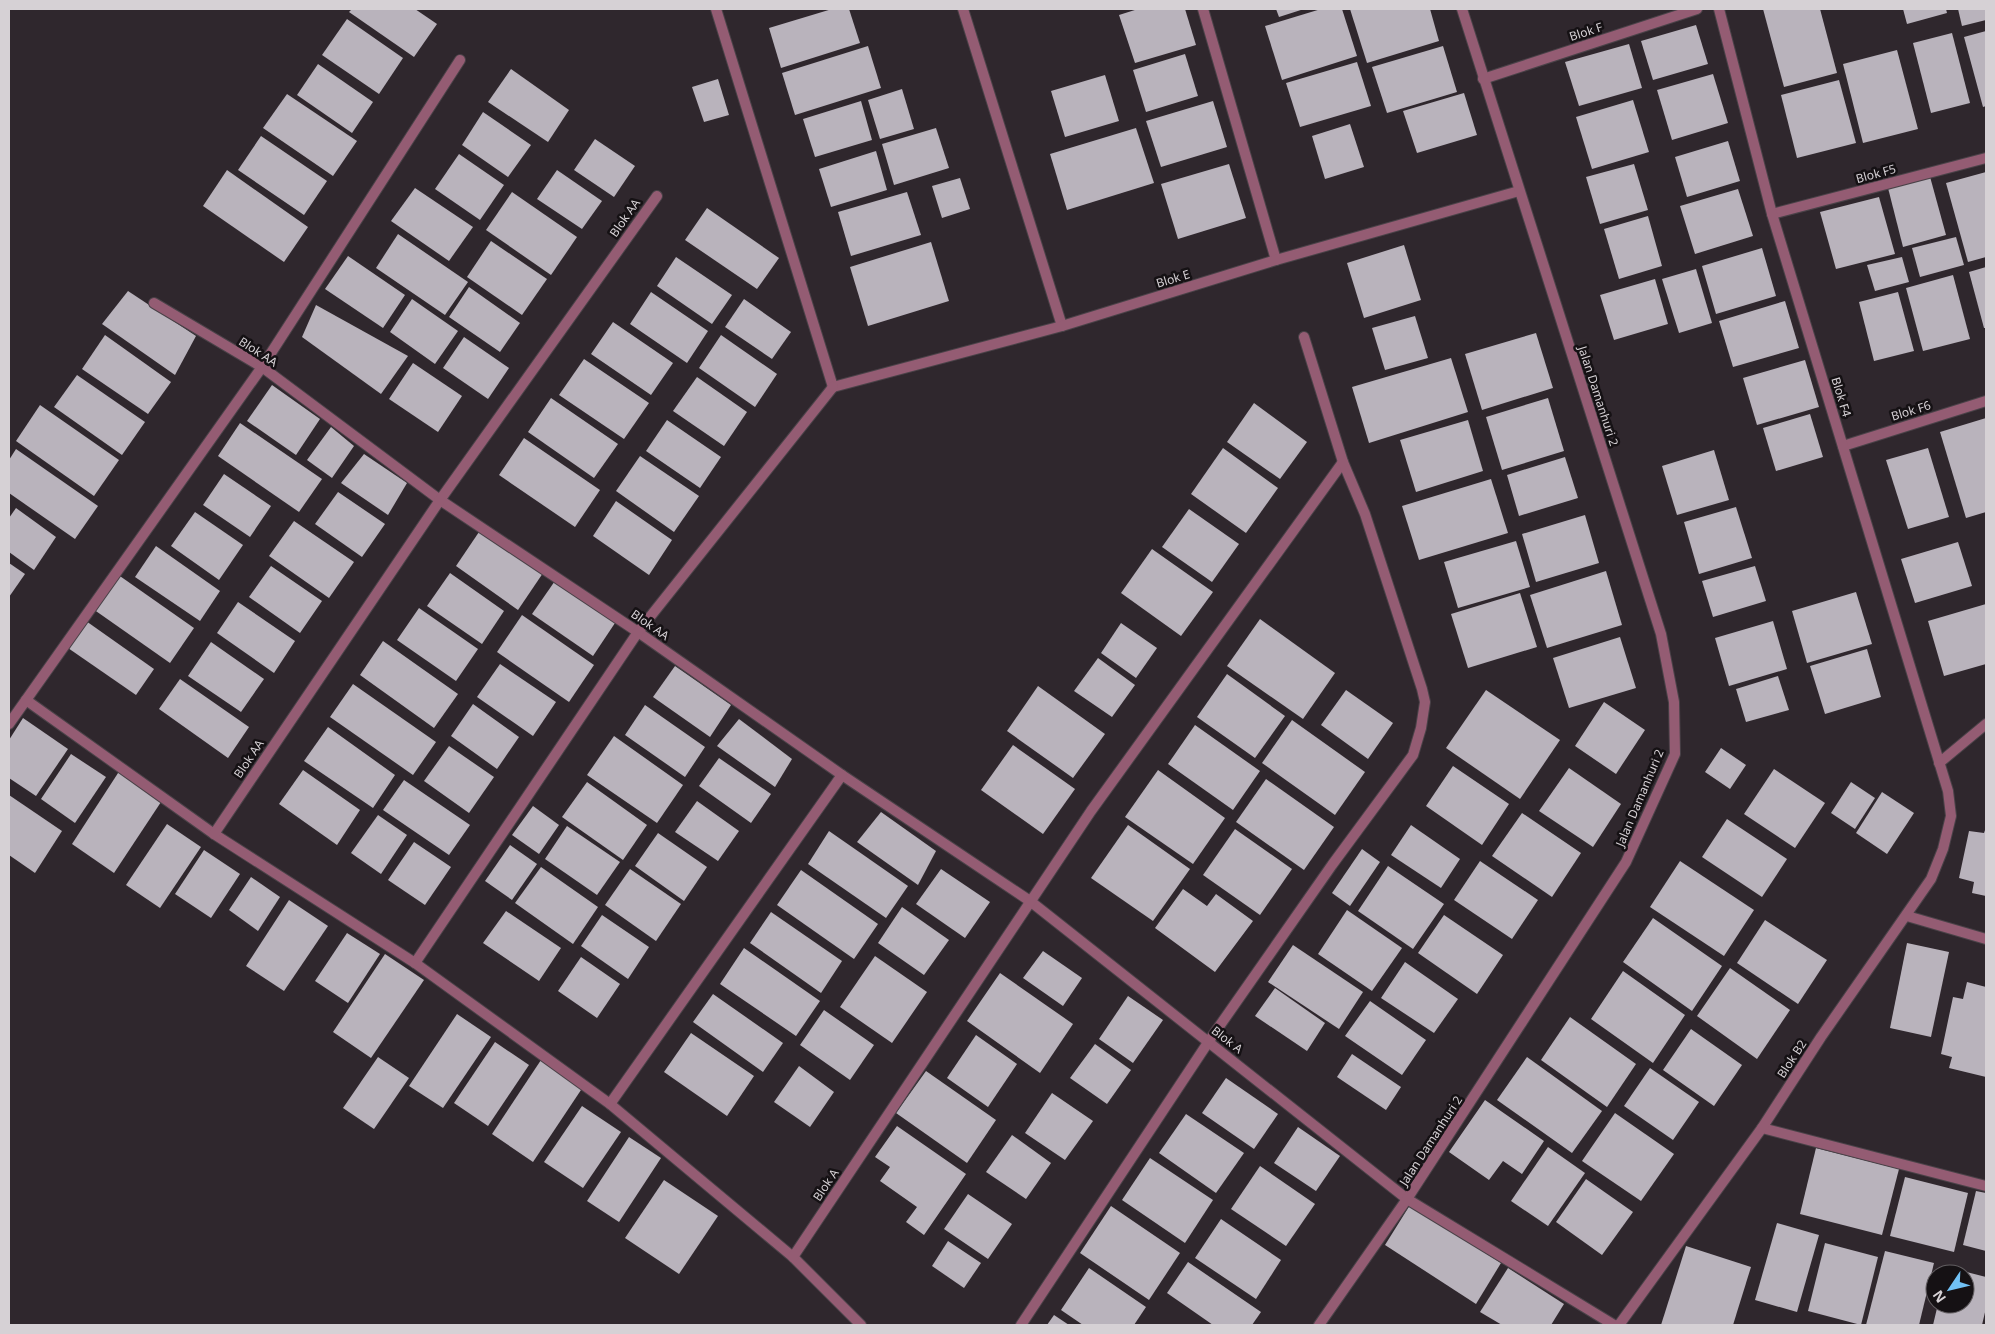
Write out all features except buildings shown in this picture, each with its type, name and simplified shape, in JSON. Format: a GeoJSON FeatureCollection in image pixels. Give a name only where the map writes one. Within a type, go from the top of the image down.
{"type":"FeatureCollection","features":[{"type":"Feature","properties":{"kind":"street"},"geometry":{"type":"LineString","coordinates":[[415,963],[638,632],[833,387],[716,9]]}},
{"type":"Feature","properties":{"kind":"street"},"geometry":{"type":"LineString","coordinates":[[963,9],[1062,326]]}},
{"type":"Feature","properties":{"kind":"street"},"geometry":{"type":"LineString","coordinates":[[1203,9],[1276,260]]}},
{"type":"Feature","properties":{"kind":"street","name":"Jalan Damanhuri 2"},"geometry":{"type":"LineString","coordinates":[[1319,1325],[1408,1199],[1626,862],[1675,754],[1674,702],[1661,634],[1462,9]]}},
{"type":"Feature","properties":{"kind":"street","name":"Blok F"},"geometry":{"type":"LineString","coordinates":[[1483,78],[1697,9]]}},
{"type":"Feature","properties":{"kind":"street","name":"Blok F4"},"geometry":{"type":"LineString","coordinates":[[1719,9],[1772,214],[1948,791]]}},
{"type":"Feature","properties":{"kind":"street"},"geometry":{"type":"LineString","coordinates":[[9,724],[262,367],[460,60]]}},
{"type":"Feature","properties":{"kind":"street","name":"Blok F5"},"geometry":{"type":"LineString","coordinates":[[1772,214],[1986,158]]}},
{"type":"Feature","properties":{"kind":"street","name":"Blok E"},"geometry":{"type":"LineString","coordinates":[[833,387],[1062,326],[1276,260],[1519,191]]}},
{"type":"Feature","properties":{"kind":"street","name":"Blok AA"},"geometry":{"type":"LineString","coordinates":[[214,834],[440,500],[656,196]]}},
{"type":"Feature","properties":{"kind":"street","name":"Blok AA"},"geometry":{"type":"LineString","coordinates":[[154,302],[262,367],[440,500],[638,632],[842,775]]}},
{"type":"Feature","properties":{"kind":"street"},"geometry":{"type":"LineString","coordinates":[[1021,1325],[1209,1041],[1413,755],[1421,728],[1425,702],[1422,689],[1365,514],[1343,462],[1304,338]]}},
{"type":"Feature","properties":{"kind":"street","name":"Blok F6"},"geometry":{"type":"LineString","coordinates":[[1843,446],[1986,401]]}},
{"type":"Feature","properties":{"kind":"street"},"geometry":{"type":"LineString","coordinates":[[1030,901],[1091,810],[1343,462]]}},
{"type":"Feature","properties":{"kind":"street"},"geometry":{"type":"LineString","coordinates":[[26,700],[214,834],[415,963],[610,1104],[793,1257],[861,1325]]}},
{"type":"Feature","properties":{"kind":"street"},"geometry":{"type":"LineString","coordinates":[[1939,763],[1986,724]]}},
{"type":"Feature","properties":{"kind":"street"},"geometry":{"type":"LineString","coordinates":[[610,1104],[842,775]]}},
{"type":"Feature","properties":{"kind":"street","name":"Blok A"},"geometry":{"type":"LineString","coordinates":[[842,775],[1030,901],[1408,1199],[1614,1325]]}},
{"type":"Feature","properties":{"kind":"street","name":"Blok B2"},"geometry":{"type":"LineString","coordinates":[[1618,1325],[1762,1128],[1822,1037],[1932,879],[1943,849],[1951,816],[1948,791]]}},
{"type":"Feature","properties":{"kind":"street","name":"Blok A"},"geometry":{"type":"LineString","coordinates":[[793,1257],[1030,901]]}},
{"type":"Feature","properties":{"kind":"street"},"geometry":{"type":"LineString","coordinates":[[1907,916],[1986,939]]}},
{"type":"Feature","properties":{"kind":"street"},"geometry":{"type":"LineString","coordinates":[[1762,1128],[1986,1186]]}}]}
